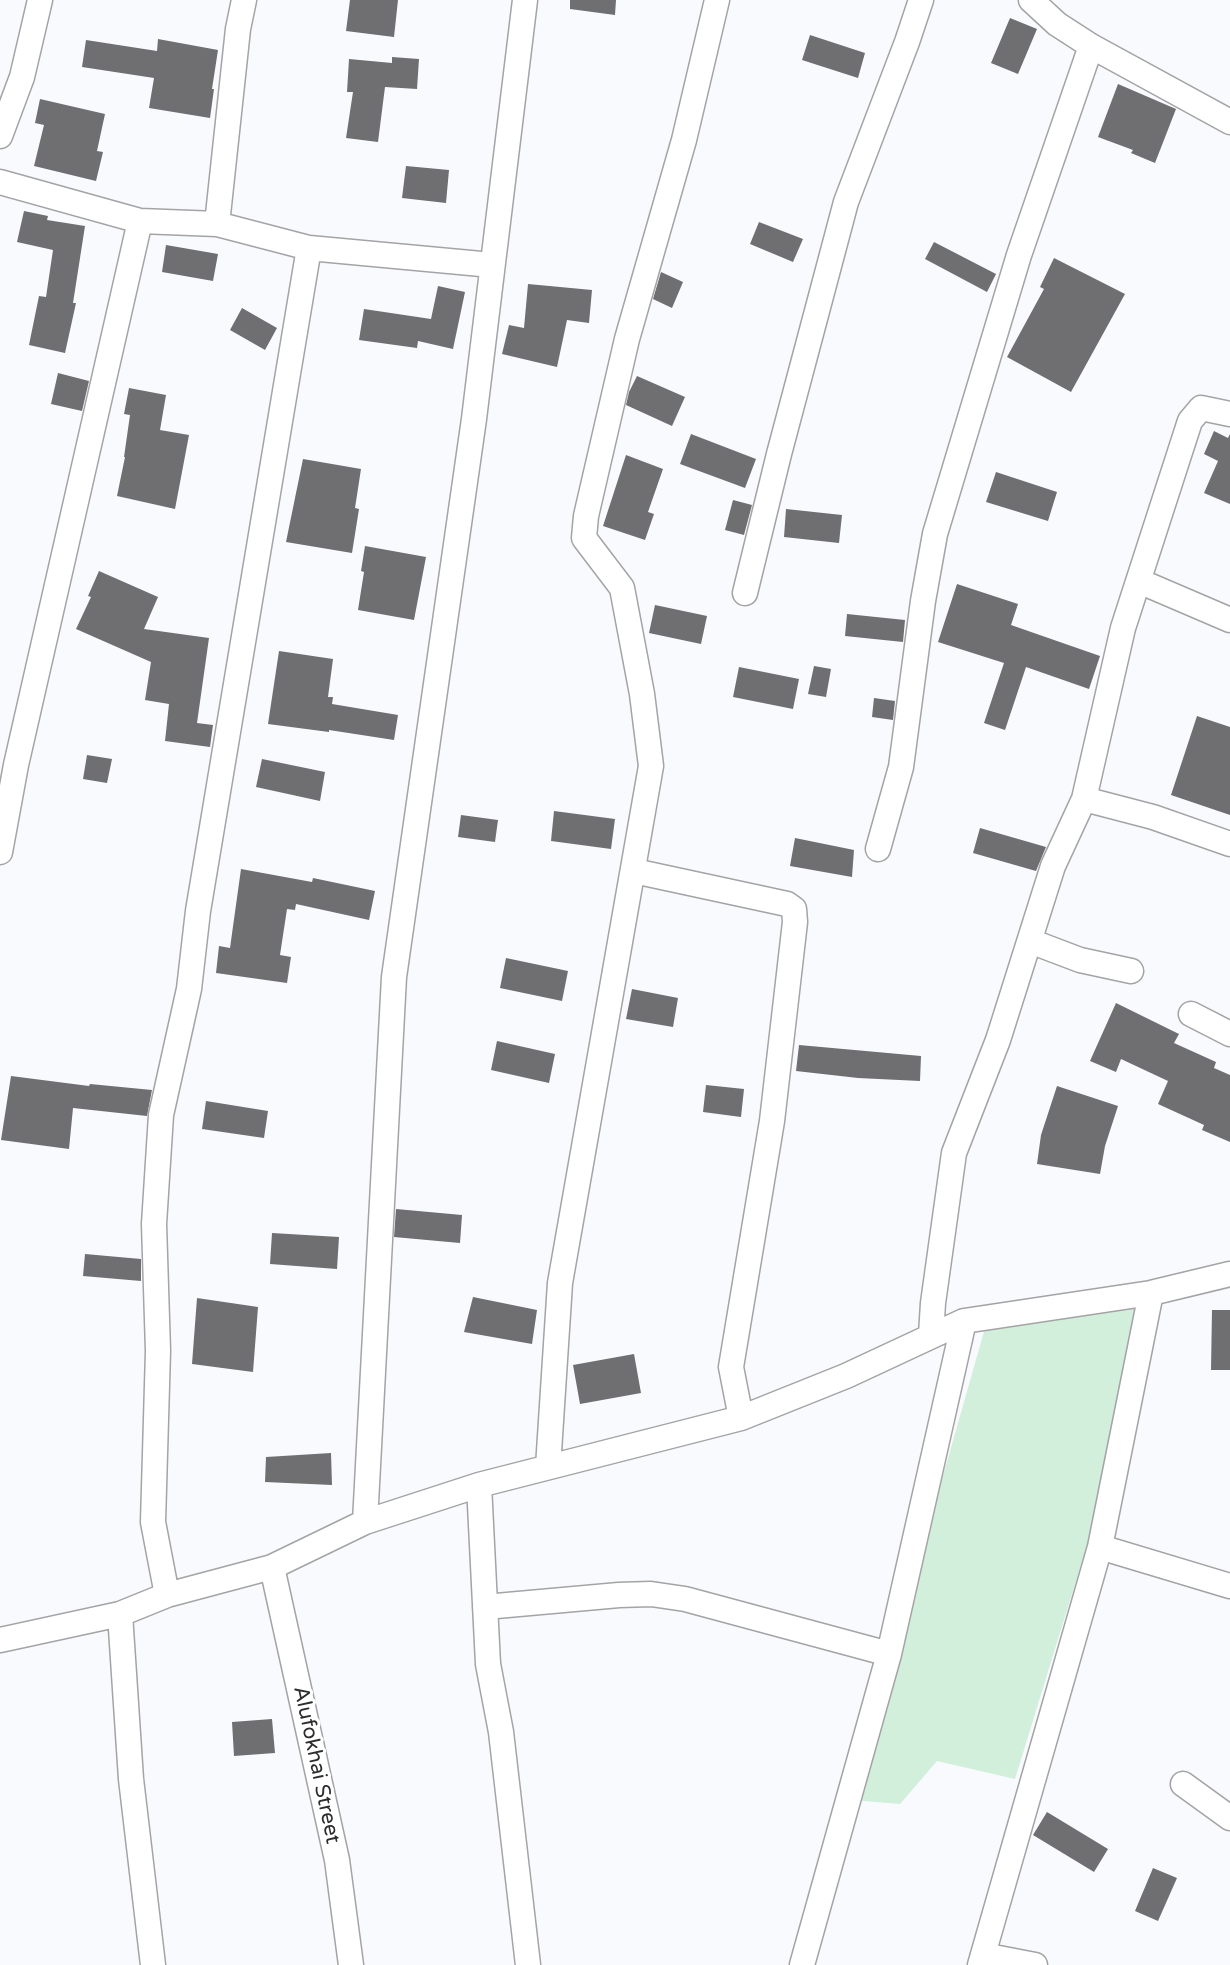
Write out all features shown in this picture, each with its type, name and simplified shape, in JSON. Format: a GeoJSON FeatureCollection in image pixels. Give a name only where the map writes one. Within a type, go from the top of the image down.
{"type":"FeatureCollection","features":[{"type":"Feature","properties":{"kind":"street"},"geometry":{"type":"LineString","coordinates":[[0,136],[22,76],[40,0]]}},
{"type":"Feature","properties":{"kind":"street"},"geometry":{"type":"LineString","coordinates":[[218,224],[238,28],[244,0]]}},
{"type":"Feature","properties":{"kind":"street"},"geometry":{"type":"LineString","coordinates":[[364,1522],[394,977],[474,419],[525,0]]}},
{"type":"Feature","properties":{"kind":"street"},"geometry":{"type":"LineString","coordinates":[[548,1467],[560,1283],[584,1134],[634,870],[651,766],[642,694],[622,588],[584,538],[586,516],[627,339],[684,140],[717,0]]}},
{"type":"Feature","properties":{"kind":"street"},"geometry":{"type":"LineString","coordinates":[[745,593],[779,454],[846,202],[921,0]]}},
{"type":"Feature","properties":{"kind":"street"},"geometry":{"type":"LineString","coordinates":[[1031,0],[1057,24],[1090,46],[1230,122]]}},
{"type":"Feature","properties":{"kind":"street"},"geometry":{"type":"LineString","coordinates":[[878,849],[900,767],[934,534],[1019,255],[1090,46]]}},
{"type":"Feature","properties":{"kind":"street"},"geometry":{"type":"LineString","coordinates":[[0,182],[140,220],[218,224],[309,248],[492,265]]}},
{"type":"Feature","properties":{"kind":"street"},"geometry":{"type":"LineString","coordinates":[[0,852],[8,763],[140,220]]}},
{"type":"Feature","properties":{"kind":"street"},"geometry":{"type":"LineString","coordinates":[[167,1595],[153,1522],[158,1351],[154,1224],[161,1115],[189,989],[198,911],[309,248]]}},
{"type":"Feature","properties":{"kind":"street"},"geometry":{"type":"LineString","coordinates":[[932,1335],[933,1303],[954,1153],[998,1040],[1053,866],[1084,799],[1123,628],[1190,421],[1201,408],[1230,414]]}},
{"type":"Feature","properties":{"kind":"street"},"geometry":{"type":"LineString","coordinates":[[1139,581],[1230,620]]}},
{"type":"Feature","properties":{"kind":"street"},"geometry":{"type":"LineString","coordinates":[[1084,799],[1153,817],[1230,844]]}},
{"type":"Feature","properties":{"kind":"street"},"geometry":{"type":"LineString","coordinates":[[634,870],[787,904],[794,909],[795,922],[772,1121],[731,1367],[741,1418]]}},
{"type":"Feature","properties":{"kind":"street"},"geometry":{"type":"LineString","coordinates":[[1030,941],[1080,960],[1131,971]]}},
{"type":"Feature","properties":{"kind":"street"},"geometry":{"type":"LineString","coordinates":[[1191,1014],[1230,1034]]}},
{"type":"Feature","properties":{"kind":"street"},"geometry":{"type":"LineString","coordinates":[[0,1640],[120,1614],[167,1595],[272,1567],[364,1522],[479,1485],[741,1418],[846,1376],[964,1322],[1151,1293],[1230,1274]]}},
{"type":"Feature","properties":{"kind":"street"},"geometry":{"type":"LineString","coordinates":[[1035,1965],[981,1960],[1100,1546],[1151,1293]]}},
{"type":"Feature","properties":{"kind":"street"},"geometry":{"type":"LineString","coordinates":[[802,1965],[889,1654],[964,1322]]}},
{"type":"Feature","properties":{"kind":"street"},"geometry":{"type":"LineString","coordinates":[[479,1485],[488,1664],[501,1732],[528,1965]]}},
{"type":"Feature","properties":{"kind":"street"},"geometry":{"type":"LineString","coordinates":[[1100,1546],[1230,1586]]}},
{"type":"Feature","properties":{"kind":"street","name":"Alufokhai Street"},"geometry":{"type":"LineString","coordinates":[[272,1567],[337,1860],[351,1965]]}},
{"type":"Feature","properties":{"kind":"street"},"geometry":{"type":"LineString","coordinates":[[485,1607],[651,1594],[685,1599],[889,1654]]}},
{"type":"Feature","properties":{"kind":"street"},"geometry":{"type":"LineString","coordinates":[[120,1614],[131,1779],[153,1965]]}},
{"type":"Feature","properties":{"kind":"street"},"geometry":{"type":"LineString","coordinates":[[1183,1784],[1230,1818]]}},
{"type":"Feature","properties":{"kind":"green space"},"geometry":{"type":"Polygon","coordinates":[[[1166,1288],[1015,1779],[937,1761],[900,1804],[851,1800],[985,1328],[1166,1288]]]}},
{"type":"Feature","properties":{"kind":"building"},"geometry":{"type":"Polygon","coordinates":[[[350,0],[398,0],[394,37],[346,31],[350,0]]]}},
{"type":"Feature","properties":{"kind":"building"},"geometry":{"type":"Polygon","coordinates":[[[570,0],[616,0],[615,15],[570,9],[570,0]]]}},
{"type":"Feature","properties":{"kind":"building"},"geometry":{"type":"Polygon","coordinates":[[[1010,18],[1037,29],[1018,74],[991,63],[1010,18]]]}},
{"type":"Feature","properties":{"kind":"building"},"geometry":{"type":"Polygon","coordinates":[[[810,35],[865,53],[858,78],[802,60],[810,35]]]}},
{"type":"Feature","properties":{"kind":"building"},"geometry":{"type":"Polygon","coordinates":[[[158,39],[218,50],[210,118],[149,108],[154,78],[82,67],[86,40],[157,51],[158,39]]]}},
{"type":"Feature","properties":{"kind":"building"},"geometry":{"type":"Polygon","coordinates":[[[392,57],[419,59],[417,89],[385,87],[378,142],[346,138],[353,92],[347,92],[349,59],[392,63],[392,57]]]}},
{"type":"Feature","properties":{"kind":"building"},"geometry":{"type":"Polygon","coordinates":[[[1118,84],[1176,109],[1155,163],[1131,153],[1133,150],[1098,137],[1118,84]]]}},
{"type":"Feature","properties":{"kind":"building"},"geometry":{"type":"Polygon","coordinates":[[[40,99],[105,114],[97,151],[103,152],[96,181],[34,166],[44,125],[35,123],[40,99]]]}},
{"type":"Feature","properties":{"kind":"building"},"geometry":{"type":"Polygon","coordinates":[[[406,166],[449,170],[446,203],[402,198],[406,166]]]}},
{"type":"Feature","properties":{"kind":"building"},"geometry":{"type":"Polygon","coordinates":[[[24,211],[48,216],[47,220],[85,226],[73,303],[76,303],[65,353],[29,345],[39,296],[46,297],[53,250],[17,242],[24,211]]]}},
{"type":"Feature","properties":{"kind":"building"},"geometry":{"type":"Polygon","coordinates":[[[759,222],[803,239],[793,262],[750,244],[759,222]]]}},
{"type":"Feature","properties":{"kind":"building"},"geometry":{"type":"Polygon","coordinates":[[[934,242],[996,274],[987,292],[925,259],[934,242]]]}},
{"type":"Feature","properties":{"kind":"building"},"geometry":{"type":"Polygon","coordinates":[[[166,245],[218,254],[213,281],[162,272],[166,245]]]}},
{"type":"Feature","properties":{"kind":"building"},"geometry":{"type":"Polygon","coordinates":[[[1054,258],[1125,294],[1071,392],[1007,357],[1044,289],[1040,287],[1054,258]]]}},
{"type":"Feature","properties":{"kind":"building"},"geometry":{"type":"Polygon","coordinates":[[[661,272],[683,282],[672,308],[653,299],[661,272]]]}},
{"type":"Feature","properties":{"kind":"building"},"geometry":{"type":"Polygon","coordinates":[[[528,284],[592,290],[589,323],[567,320],[557,367],[502,354],[509,325],[524,328],[528,284]]]}},
{"type":"Feature","properties":{"kind":"building"},"geometry":{"type":"Polygon","coordinates":[[[438,286],[465,292],[453,349],[418,341],[417,348],[359,340],[364,309],[431,319],[438,286]]]}},
{"type":"Feature","properties":{"kind":"building"},"geometry":{"type":"Polygon","coordinates":[[[242,308],[277,328],[265,350],[230,330],[242,308]]]}},
{"type":"Feature","properties":{"kind":"building"},"geometry":{"type":"Polygon","coordinates":[[[58,373],[89,381],[82,411],[51,404],[58,373]]]}},
{"type":"Feature","properties":{"kind":"building"},"geometry":{"type":"Polygon","coordinates":[[[637,376],[685,397],[672,426],[626,405],[629,392],[637,376]]]}},
{"type":"Feature","properties":{"kind":"building"},"geometry":{"type":"Polygon","coordinates":[[[129,388],[166,395],[160,430],[189,435],[175,509],[117,496],[130,415],[124,414],[129,388]]]}},
{"type":"Feature","properties":{"kind":"building"},"geometry":{"type":"Polygon","coordinates":[[[1214,431],[1228,438],[1230,434],[1230,504],[1204,493],[1218,461],[1204,454],[1214,431]]]}},
{"type":"Feature","properties":{"kind":"building"},"geometry":{"type":"Polygon","coordinates":[[[691,434],[756,459],[745,488],[680,464],[691,434]]]}},
{"type":"Feature","properties":{"kind":"building"},"geometry":{"type":"Polygon","coordinates":[[[626,455],[663,469],[648,512],[654,514],[645,540],[603,526],[626,455]]]}},
{"type":"Feature","properties":{"kind":"building"},"geometry":{"type":"Polygon","coordinates":[[[303,459],[361,469],[355,508],[359,509],[352,553],[286,542],[303,459]]]}},
{"type":"Feature","properties":{"kind":"building"},"geometry":{"type":"Polygon","coordinates":[[[996,472],[1057,492],[1048,521],[986,502],[996,472]]]}},
{"type":"Feature","properties":{"kind":"building"},"geometry":{"type":"Polygon","coordinates":[[[733,500],[752,505],[744,535],[725,530],[733,500]]]}},
{"type":"Feature","properties":{"kind":"building"},"geometry":{"type":"Polygon","coordinates":[[[786,509],[842,515],[839,543],[784,537],[786,509]]]}},
{"type":"Feature","properties":{"kind":"building"},"geometry":{"type":"Polygon","coordinates":[[[365,546],[426,557],[414,620],[358,610],[364,572],[361,571],[365,546]]]}},
{"type":"Feature","properties":{"kind":"building"},"geometry":{"type":"Polygon","coordinates":[[[99,571],[158,597],[144,629],[209,638],[197,723],[213,725],[210,747],[165,741],[169,704],[145,700],[151,662],[76,629],[91,597],[88,596],[99,571]]]}},
{"type":"Feature","properties":{"kind":"building"},"geometry":{"type":"Polygon","coordinates":[[[957,584],[1018,604],[1011,625],[1100,656],[1089,689],[1026,667],[1005,730],[984,723],[1004,663],[938,642],[957,584]]]}},
{"type":"Feature","properties":{"kind":"building"},"geometry":{"type":"Polygon","coordinates":[[[655,605],[707,616],[701,644],[649,633],[655,605]]]}},
{"type":"Feature","properties":{"kind":"building"},"geometry":{"type":"Polygon","coordinates":[[[847,614],[905,620],[903,642],[845,636],[847,614]]]}},
{"type":"Feature","properties":{"kind":"building"},"geometry":{"type":"Polygon","coordinates":[[[279,651],[333,659],[328,697],[333,697],[332,704],[398,715],[394,740],[268,724],[279,651]]]}},
{"type":"Feature","properties":{"kind":"building"},"geometry":{"type":"Polygon","coordinates":[[[814,666],[831,669],[826,697],[808,694],[814,666]]]}},
{"type":"Feature","properties":{"kind":"building"},"geometry":{"type":"Polygon","coordinates":[[[739,667],[799,679],[793,709],[733,697],[739,667]]]}},
{"type":"Feature","properties":{"kind":"building"},"geometry":{"type":"Polygon","coordinates":[[[874,698],[895,701],[893,720],[872,717],[874,698]]]}},
{"type":"Feature","properties":{"kind":"building"},"geometry":{"type":"Polygon","coordinates":[[[1197,716],[1230,727],[1230,815],[1171,795],[1197,716]]]}},
{"type":"Feature","properties":{"kind":"building"},"geometry":{"type":"Polygon","coordinates":[[[87,755],[112,759],[107,783],[83,779],[87,755]]]}},
{"type":"Feature","properties":{"kind":"building"},"geometry":{"type":"Polygon","coordinates":[[[262,759],[325,772],[320,801],[256,787],[262,759]]]}},
{"type":"Feature","properties":{"kind":"building"},"geometry":{"type":"Polygon","coordinates":[[[554,811],[615,819],[611,849],[551,841],[554,811]]]}},
{"type":"Feature","properties":{"kind":"building"},"geometry":{"type":"Polygon","coordinates":[[[461,815],[498,820],[495,842],[458,837],[461,815]]]}},
{"type":"Feature","properties":{"kind":"building"},"geometry":{"type":"Polygon","coordinates":[[[980,828],[1046,847],[1036,871],[973,853],[980,828]]]}},
{"type":"Feature","properties":{"kind":"building"},"geometry":{"type":"Polygon","coordinates":[[[795,838],[854,850],[852,877],[790,866],[795,838]]]}},
{"type":"Feature","properties":{"kind":"building"},"geometry":{"type":"Polygon","coordinates":[[[241,869],[312,882],[313,878],[375,891],[369,920],[296,904],[295,910],[287,909],[280,955],[291,957],[287,983],[216,973],[219,946],[230,948],[241,869]]]}},
{"type":"Feature","properties":{"kind":"building"},"geometry":{"type":"Polygon","coordinates":[[[506,958],[568,971],[562,1001],[500,988],[506,958]]]}},
{"type":"Feature","properties":{"kind":"building"},"geometry":{"type":"Polygon","coordinates":[[[632,989],[678,998],[673,1027],[626,1019],[632,989]]]}},
{"type":"Feature","properties":{"kind":"building"},"geometry":{"type":"Polygon","coordinates":[[[1116,1003],[1179,1034],[1174,1043],[1216,1062],[1214,1068],[1230,1075],[1230,1142],[1202,1130],[1204,1125],[1158,1104],[1168,1081],[1121,1059],[1116,1072],[1090,1061],[1116,1003]]]}},
{"type":"Feature","properties":{"kind":"building"},"geometry":{"type":"Polygon","coordinates":[[[497,1041],[555,1054],[549,1083],[491,1070],[497,1041]]]}},
{"type":"Feature","properties":{"kind":"building"},"geometry":{"type":"Polygon","coordinates":[[[799,1045],[921,1056],[920,1081],[858,1078],[796,1071],[799,1045]]]}},
{"type":"Feature","properties":{"kind":"building"},"geometry":{"type":"Polygon","coordinates":[[[11,1076],[89,1086],[90,1084],[152,1090],[147,1116],[73,1108],[69,1149],[1,1140],[11,1076]]]}},
{"type":"Feature","properties":{"kind":"building"},"geometry":{"type":"Polygon","coordinates":[[[706,1085],[744,1089],[741,1117],[703,1112],[706,1085]]]}},
{"type":"Feature","properties":{"kind":"building"},"geometry":{"type":"Polygon","coordinates":[[[1057,1086],[1118,1106],[1105,1146],[1100,1174],[1037,1164],[1041,1135],[1057,1086]]]}},
{"type":"Feature","properties":{"kind":"building"},"geometry":{"type":"Polygon","coordinates":[[[206,1101],[268,1111],[264,1138],[202,1129],[206,1101]]]}},
{"type":"Feature","properties":{"kind":"building"},"geometry":{"type":"Polygon","coordinates":[[[396,1209],[462,1215],[460,1243],[394,1237],[396,1209]]]}},
{"type":"Feature","properties":{"kind":"building"},"geometry":{"type":"Polygon","coordinates":[[[272,1233],[339,1237],[337,1269],[270,1264],[272,1233]]]}},
{"type":"Feature","properties":{"kind":"building"},"geometry":{"type":"Polygon","coordinates":[[[85,1254],[141,1259],[141,1281],[83,1276],[85,1254]]]}},
{"type":"Feature","properties":{"kind":"building"},"geometry":{"type":"Polygon","coordinates":[[[473,1297],[537,1310],[532,1344],[464,1332],[473,1297]]]}},
{"type":"Feature","properties":{"kind":"building"},"geometry":{"type":"Polygon","coordinates":[[[197,1298],[258,1307],[253,1372],[192,1364],[197,1298]]]}},
{"type":"Feature","properties":{"kind":"building"},"geometry":{"type":"Polygon","coordinates":[[[1212,1310],[1230,1310],[1230,1370],[1211,1370],[1212,1310]]]}},
{"type":"Feature","properties":{"kind":"building"},"geometry":{"type":"Polygon","coordinates":[[[634,1354],[641,1393],[580,1404],[573,1365],[634,1354]]]}},
{"type":"Feature","properties":{"kind":"building"},"geometry":{"type":"Polygon","coordinates":[[[331,1453],[332,1485],[265,1482],[266,1457],[331,1453]]]}},
{"type":"Feature","properties":{"kind":"building"},"geometry":{"type":"Polygon","coordinates":[[[272,1719],[275,1753],[234,1756],[232,1722],[272,1719]]]}},
{"type":"Feature","properties":{"kind":"building"},"geometry":{"type":"Polygon","coordinates":[[[1047,1812],[1108,1849],[1094,1872],[1033,1835],[1047,1812]]]}},
{"type":"Feature","properties":{"kind":"building"},"geometry":{"type":"Polygon","coordinates":[[[1153,1868],[1177,1878],[1158,1921],[1135,1911],[1153,1868]]]}}]}
